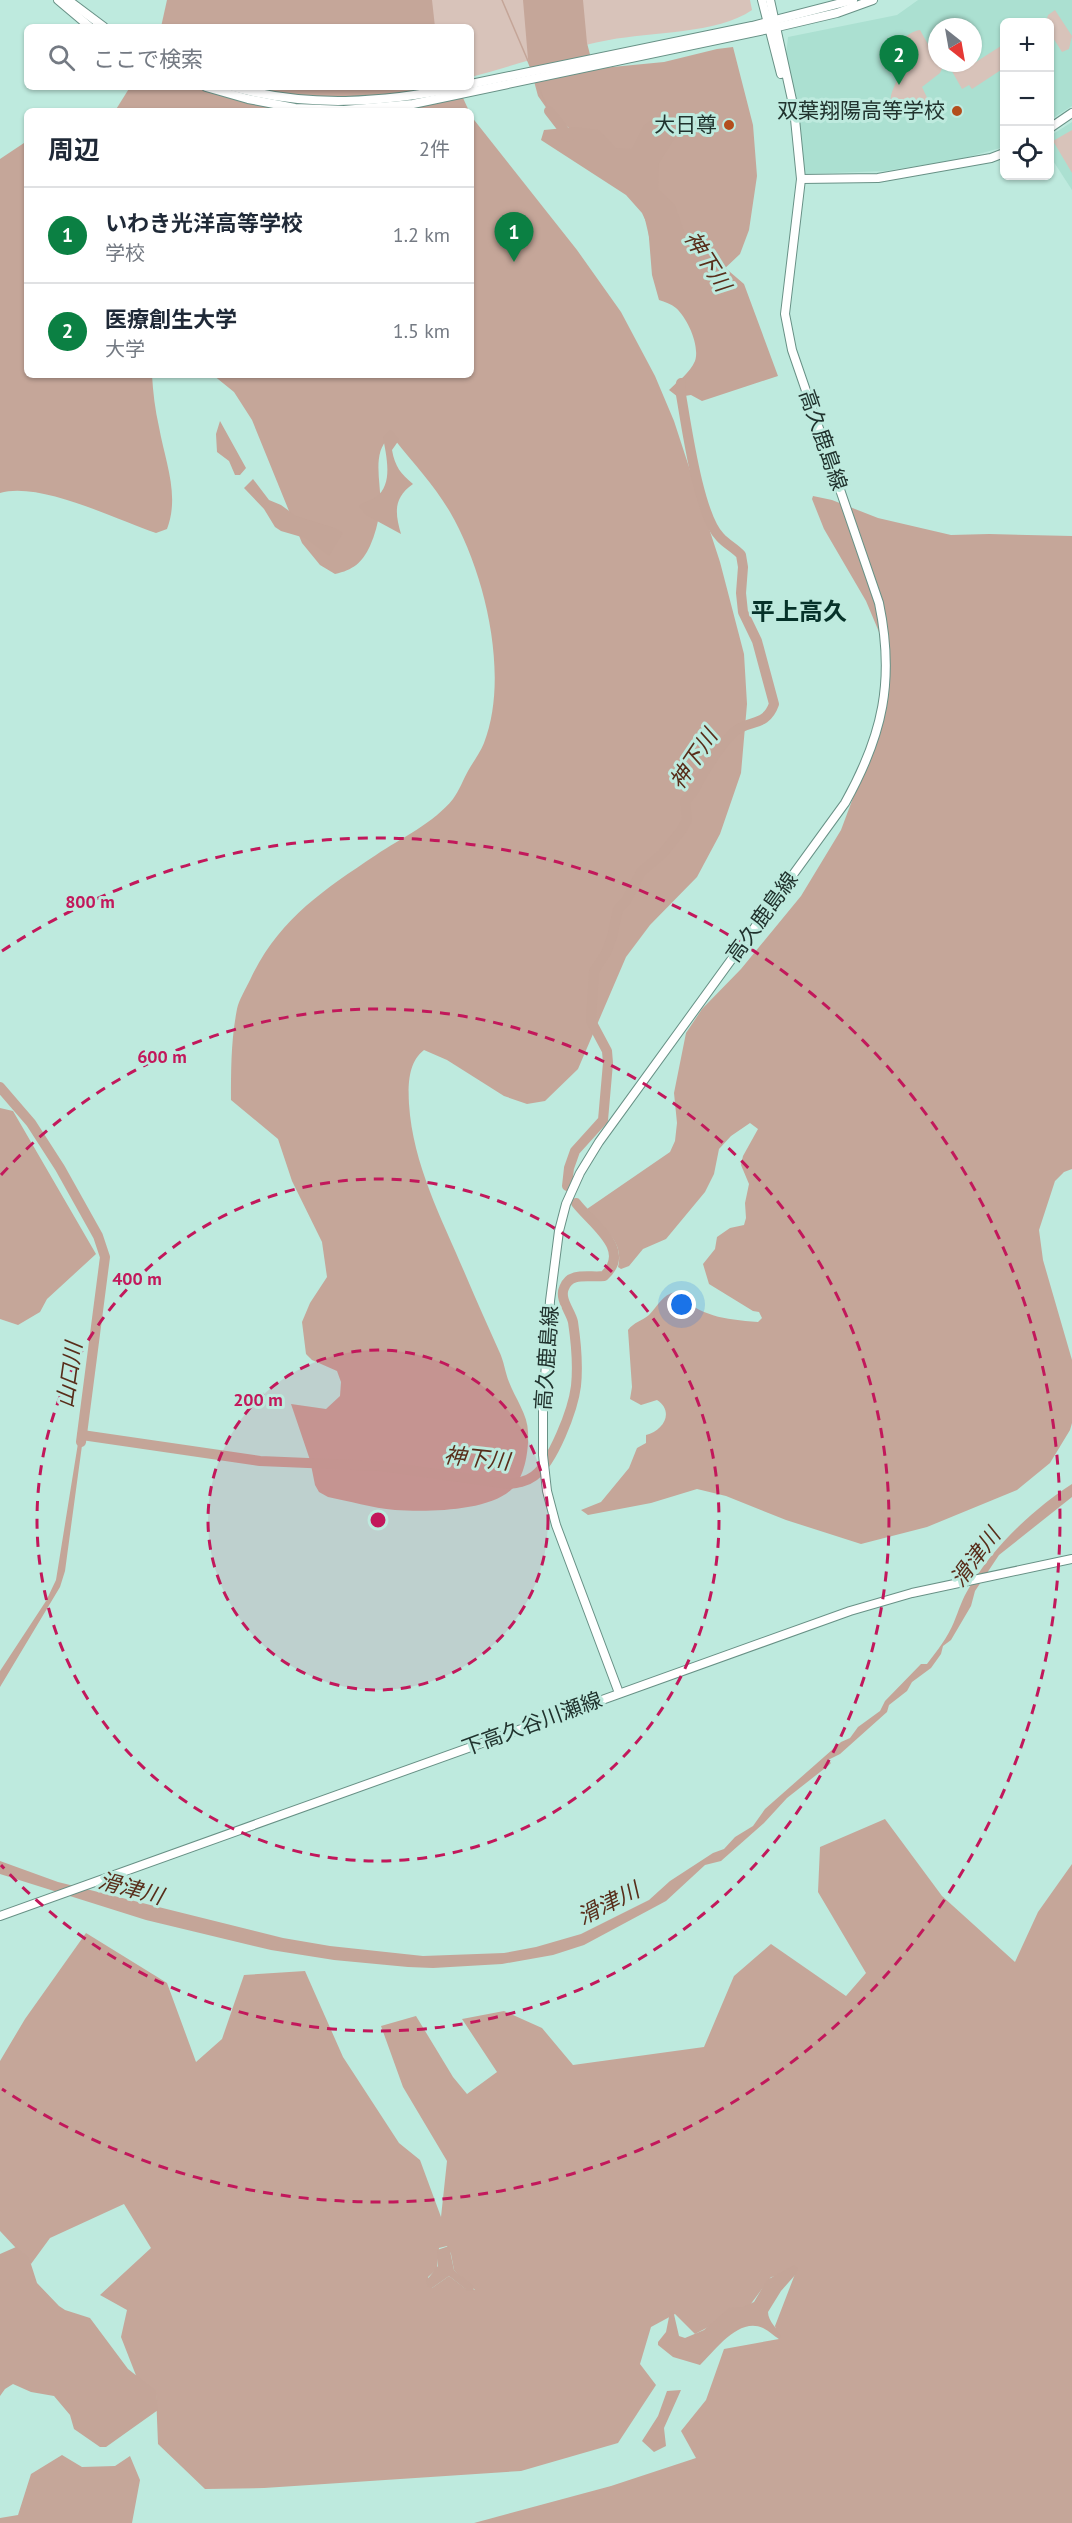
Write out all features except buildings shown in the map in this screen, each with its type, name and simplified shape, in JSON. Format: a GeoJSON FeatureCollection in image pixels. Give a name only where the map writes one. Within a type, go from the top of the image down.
{"type":"FeatureCollection","features":[{"type":"Feature","properties":{"kind":"main road","name":"高久鹿島線"},"geometry":{"type":"LineString","coordinates":[[619,1693],[556,1525],[544,1472],[543,1409],[554,1261],[566,1204],[599,1142],[845,803],[867,761],[881,717],[886,663],[879,603],[792,350],[787,329],[785,314],[801,179],[794,117],[772,25],[762,0]]}},
{"type":"Feature","properties":{"kind":"main road","name":"高久鹿島線"},"geometry":{"type":"LineString","coordinates":[[770,0],[772,25]]}},
{"type":"Feature","properties":{"kind":"main road","name":"下高久谷川瀬線"},"geometry":{"type":"LineString","coordinates":[[0,1916],[850,1611],[956,1583],[1072,1559]]}},
{"type":"Feature","properties":{"kind":"street"},"geometry":{"type":"LineString","coordinates":[[58,0],[86,24]]}},
{"type":"Feature","properties":{"kind":"street"},"geometry":{"type":"LineString","coordinates":[[68,0],[100,24]]}},
{"type":"Feature","properties":{"kind":"street"},"geometry":{"type":"LineString","coordinates":[[379,108],[424,102],[772,25],[853,0]]}},
{"type":"Feature","properties":{"kind":"street"},"geometry":{"type":"LineString","coordinates":[[474,83],[837,13],[873,0]]}},
{"type":"Feature","properties":{"kind":"street"},"geometry":{"type":"LineString","coordinates":[[216,90],[295,108]]}},
{"type":"Feature","properties":{"kind":"street"},"geometry":{"type":"LineString","coordinates":[[249,90],[304,100],[341,102],[403,98],[444,90]]}},
{"type":"Feature","properties":{"kind":"street"},"geometry":{"type":"LineString","coordinates":[[1053,126],[1072,113]]}},
{"type":"Feature","properties":{"kind":"street"},"geometry":{"type":"LineString","coordinates":[[801,179],[878,178],[1000,155]]}},
{"type":"Feature","properties":{"kind":"shaded area"},"geometry":{"type":"Polygon","coordinates":[[[167,0],[432,0],[435,24],[162,24],[167,0]]]}},
{"type":"Feature","properties":{"kind":"shaded area"},"geometry":{"type":"Polygon","coordinates":[[[244,0],[750,0],[752,10],[721,24],[591,44],[474,76],[474,24],[251,24],[244,0]]]}},
{"type":"Feature","properties":{"kind":"shaded area"},"geometry":{"type":"Polygon","coordinates":[[[523,0],[583,0],[587,43],[593,66],[602,68],[664,62],[733,47],[753,125],[757,176],[749,230],[740,254],[721,272],[651,245],[640,198],[572,130],[552,116],[538,96],[528,59],[523,0]]]}},
{"type":"Feature","properties":{"kind":"shaded area"},"geometry":{"type":"Polygon","coordinates":[[[918,0],[1072,0],[1072,106],[1054,117],[1054,18],[1000,18],[1000,148],[961,159],[885,171],[805,174],[798,108],[786,55],[788,37],[897,15],[918,0]]]}},
{"type":"Feature","properties":{"kind":"shaded area"},"geometry":{"type":"Polygon","coordinates":[[[1055,10],[1072,36],[1069,49],[1062,52],[1054,39],[1054,18],[1047,18],[1055,10]]]}},
{"type":"Feature","properties":{"kind":"shaded area"},"geometry":{"type":"Polygon","coordinates":[[[920,30],[928,44],[928,72],[940,72],[922,87],[930,104],[898,118],[891,104],[891,94],[900,70],[898,47],[905,37],[920,30]]]}},
{"type":"Feature","properties":{"kind":"shaded area"},"geometry":{"type":"Polygon","coordinates":[[[1000,47],[1000,71],[972,89],[969,85],[962,89],[952,72],[982,72],[982,58],[1000,47]]]}},
{"type":"Feature","properties":{"kind":"shaded area"},"geometry":{"type":"Polygon","coordinates":[[[128,90],[459,90],[468,108],[117,108],[128,90]]]}},
{"type":"Feature","properties":{"kind":"shaded area"},"geometry":{"type":"Polygon","coordinates":[[[474,120],[577,250],[621,312],[655,376],[674,421],[720,562],[744,654],[747,704],[741,773],[720,834],[697,877],[650,925],[626,957],[578,1069],[545,1101],[527,1104],[504,1096],[447,1060],[424,1050],[412,1068],[409,1082],[409,1104],[412,1127],[416,1149],[430,1193],[501,1355],[527,1426],[527,1454],[521,1477],[503,1496],[474,1506],[423,1511],[395,1510],[328,1497],[319,1492],[315,1485],[310,1460],[291,1404],[326,1409],[340,1396],[341,1382],[337,1371],[312,1360],[306,1354],[302,1322],[310,1303],[327,1277],[322,1242],[292,1181],[278,1139],[231,1100],[231,1066],[239,1002],[261,959],[274,940],[303,909],[337,881],[417,830],[445,808],[455,796],[484,743],[491,716],[495,687],[490,625],[474,564],[463,536],[437,493],[395,440],[389,438],[380,453],[378,472],[380,510],[370,546],[356,565],[335,574],[320,565],[302,543],[252,420],[234,392],[217,378],[474,378],[474,120]]]}},
{"type":"Feature","properties":{"kind":"shaded area"},"geometry":{"type":"Polygon","coordinates":[[[1072,122],[1072,190],[1054,162],[1054,133],[1072,122]]]}},
{"type":"Feature","properties":{"kind":"shaded area"},"geometry":{"type":"Polygon","coordinates":[[[1072,130],[1072,173],[1054,143],[1054,140],[1072,130]]]}},
{"type":"Feature","properties":{"kind":"shaded area"},"geometry":{"type":"Polygon","coordinates":[[[24,143],[24,378],[152,378],[156,414],[172,491],[171,516],[167,529],[156,533],[100,511],[36,492],[0,493],[0,159],[24,143]]]}},
{"type":"Feature","properties":{"kind":"shaded area"},"geometry":{"type":"Polygon","coordinates":[[[813,496],[832,500],[878,518],[951,535],[1072,536],[1072,1169],[1064,1172],[1055,1181],[1039,1230],[1043,1260],[1072,1360],[1072,1423],[1050,1463],[1017,1490],[927,1527],[861,1544],[786,1520],[726,1496],[697,1489],[651,1503],[588,1515],[581,1510],[601,1502],[629,1468],[637,1448],[646,1443],[646,1435],[657,1430],[665,1420],[665,1410],[657,1400],[641,1405],[630,1399],[632,1387],[628,1330],[630,1327],[649,1315],[660,1301],[675,1292],[694,1307],[713,1315],[758,1322],[762,1318],[759,1312],[753,1311],[709,1284],[703,1264],[715,1249],[717,1237],[730,1228],[744,1225],[749,1184],[741,1165],[743,1156],[758,1129],[750,1123],[731,1136],[719,1149],[714,1174],[705,1192],[666,1239],[643,1249],[629,1266],[621,1269],[618,1267],[618,1248],[610,1234],[587,1209],[670,1152],[675,1141],[677,1123],[674,1093],[686,1033],[702,1009],[741,969],[801,896],[841,830],[865,766],[879,721],[884,661],[879,632],[866,601],[824,529],[812,499],[813,496]]]}},
{"type":"Feature","properties":{"kind":"shaded area"},"geometry":{"type":"Polygon","coordinates":[[[0,1108],[13,1111],[96,1254],[47,1299],[40,1312],[18,1325],[0,1319],[0,1108]]]}},
{"type":"Feature","properties":{"kind":"shaded area"},"geometry":{"type":"Polygon","coordinates":[[[885,1819],[942,1896],[1015,1962],[1038,1912],[1072,1864],[1072,2523],[474,2523],[611,2486],[696,2458],[681,2431],[706,2400],[724,2349],[779,2339],[775,2326],[795,2274],[771,2277],[750,2305],[695,2334],[675,2314],[651,2327],[640,2364],[656,2385],[618,2443],[521,2471],[264,2488],[205,2489],[158,2444],[156,2394],[137,2378],[121,2337],[127,2310],[100,2295],[151,2248],[124,2204],[50,2238],[31,2264],[0,2231],[0,2061],[25,2019],[86,1933],[167,1983],[196,2062],[222,2039],[244,1975],[305,1971],[343,2057],[399,2143],[420,2160],[441,2217],[447,2161],[403,2087],[381,2026],[416,2016],[453,2077],[467,2094],[497,2072],[462,2019],[504,2011],[542,2028],[573,2065],[704,2047],[734,1976],[771,1944],[846,1996],[866,1973],[818,1892],[820,1847],[885,1819]],[[447,2246],[439,2248],[437,2269],[428,2277],[432,2288],[449,2276],[466,2289],[475,2290],[454,2270],[447,2246]]]}},
{"type":"Feature","properties":{"kind":"shaded area"},"geometry":{"type":"Polygon","coordinates":[[[62,2455],[82,2467],[115,2466],[130,2456],[140,2480],[132,2523],[0,2523],[0,2518],[18,2515],[31,2474],[62,2455]]]}},
{"type":"Feature","properties":{"kind":"water"},"geometry":{"type":"Polygon","coordinates":[[[661,114],[672,115],[679,122],[680,130],[659,163],[658,189],[675,205],[686,237],[694,241],[744,284],[778,376],[702,401],[691,395],[678,397],[669,390],[693,365],[696,348],[689,326],[680,313],[672,305],[659,300],[652,275],[648,226],[642,213],[626,195],[541,140],[544,130],[575,127],[599,130],[616,148],[632,149],[644,125],[661,114]]]}},
{"type":"Feature","properties":{"kind":"water"},"geometry":{"type":"Polygon","coordinates":[[[220,421],[246,468],[240,475],[235,475],[229,461],[217,452],[216,434],[220,421]]]}},
{"type":"Feature","properties":{"kind":"water"},"geometry":{"type":"Polygon","coordinates":[[[391,430],[399,440],[392,450],[397,466],[413,484],[406,489],[397,506],[401,534],[366,515],[359,506],[376,497],[385,485],[387,460],[383,437],[391,430]]]}},
{"type":"Feature","properties":{"kind":"water"},"geometry":{"type":"Polygon","coordinates":[[[253,479],[269,500],[281,505],[296,516],[335,528],[343,533],[329,556],[305,538],[275,527],[264,509],[244,488],[253,479]]]}},
{"type":"Feature","properties":{"kind":"water"},"geometry":{"type":"Polygon","coordinates":[[[79,1437],[83,1438],[65,1571],[60,1587],[0,1687],[0,1671],[46,1601],[56,1580],[79,1437]]]}},
{"type":"Feature","properties":{"kind":"water"},"geometry":{"type":"Polygon","coordinates":[[[1072,1484],[1072,1497],[999,1555],[975,1591],[971,1606],[951,1640],[943,1646],[941,1654],[931,1668],[912,1682],[907,1691],[889,1705],[887,1712],[840,1754],[828,1760],[831,1763],[829,1765],[787,1798],[764,1823],[721,1861],[705,1865],[666,1901],[584,1945],[553,1955],[502,1964],[433,1968],[334,1960],[271,1950],[146,1920],[0,1874],[0,1861],[58,1882],[283,1938],[330,1946],[423,1956],[504,1953],[536,1947],[581,1934],[649,1900],[670,1881],[713,1853],[724,1849],[735,1837],[753,1826],[765,1809],[841,1742],[850,1738],[858,1727],[880,1711],[885,1701],[921,1664],[927,1664],[938,1649],[952,1628],[962,1600],[990,1558],[1014,1530],[1042,1505],[1072,1484]]]}},
{"type":"Feature","properties":{"kind":"water"},"geometry":{"type":"Polygon","coordinates":[[[449,2246],[454,2270],[473,2286],[474,2291],[468,2291],[449,2276],[432,2288],[428,2287],[426,2281],[438,2266],[437,2250],[449,2246]]]}},
{"type":"Feature","properties":{"kind":"water"},"geometry":{"type":"Polygon","coordinates":[[[16,2247],[29,2258],[37,2283],[59,2306],[90,2318],[128,2369],[156,2391],[158,2410],[106,2447],[100,2447],[74,2429],[70,2415],[54,2396],[31,2392],[13,2384],[0,2396],[0,2254],[16,2247]]]}},
{"type":"Feature","properties":{"kind":"water"},"geometry":{"type":"Polygon","coordinates":[[[794,2265],[798,2268],[796,2274],[781,2291],[768,2312],[781,2337],[779,2339],[763,2328],[745,2327],[728,2337],[700,2365],[673,2357],[658,2345],[666,2332],[670,2312],[673,2310],[679,2336],[685,2338],[704,2330],[729,2308],[743,2307],[754,2302],[767,2280],[794,2265]]]}},
{"type":"Feature","properties":{"kind":"water"},"geometry":{"type":"Polygon","coordinates":[[[681,2390],[664,2428],[666,2446],[654,2452],[642,2441],[658,2416],[667,2391],[681,2390]]]}},
{"type":"Feature","properties":{"kind":"waterway"},"geometry":{"type":"LineString","coordinates":[[502,0],[531,68]]}},
{"type":"Feature","properties":{"kind":"waterway"},"geometry":{"type":"LineString","coordinates":[[536,81],[549,111]]}},
{"type":"Feature","properties":{"kind":"waterway","name":"神下川"},"geometry":{"type":"LineString","coordinates":[[549,111],[569,137]]}},
{"type":"Feature","properties":{"kind":"waterway","name":"神下川"},"geometry":{"type":"LineString","coordinates":[[567,1186],[569,1168],[575,1151],[603,1120],[608,1063],[607,1051],[591,1021],[594,971],[606,953],[618,909],[626,901],[641,872],[662,854],[681,831],[687,820],[685,801],[694,791],[719,749],[737,730],[766,717],[774,704],[757,641],[743,612],[741,555],[722,539],[712,526],[699,489],[680,389],[681,383]]}},
{"type":"Feature","properties":{"kind":"waterway","name":"山口川"},"geometry":{"type":"LineString","coordinates":[[0,1087],[31,1123],[60,1168],[98,1236],[105,1257],[81,1442]]}},
{"type":"Feature","properties":{"kind":"waterway","name":"神下川"},"geometry":{"type":"LineString","coordinates":[[82,1435],[260,1461],[380,1466],[508,1484],[528,1480],[541,1469],[555,1448],[576,1386],[576,1346],[573,1322],[563,1297],[564,1288],[571,1279],[576,1277],[604,1276],[612,1266],[614,1257],[612,1247],[600,1228],[576,1203]]}},
{"type":"Feature","properties":{"kind":"place","name":"医療創生大学"},"geometry":{"type":"Point","coordinates":[899,85]}},
{"type":"Feature","properties":{"kind":"place","name":"双葉翔陽高等学校"},"geometry":{"type":"Point","coordinates":[957,111]}},
{"type":"Feature","properties":{"kind":"place","name":"大日尊"},"geometry":{"type":"Point","coordinates":[729,125]}},
{"type":"Feature","properties":{"kind":"place","name":"いわき光洋高等学校"},"geometry":{"type":"Point","coordinates":[514,262]}},
{"type":"Feature","properties":{"kind":"district","name":"平上高久"},"geometry":{"type":"Point","coordinates":[799,612]}},
{"type":"Feature","properties":{"kind":"water label","name":"滑津川"},"geometry":{"type":"Point","coordinates":[975,1557]}},
{"type":"Feature","properties":{"kind":"water label","name":"滑津川"},"geometry":{"type":"Point","coordinates":[131,1888]}},
{"type":"Feature","properties":{"kind":"water label","name":"滑津川"},"geometry":{"type":"Point","coordinates":[608,1903]}}]}
